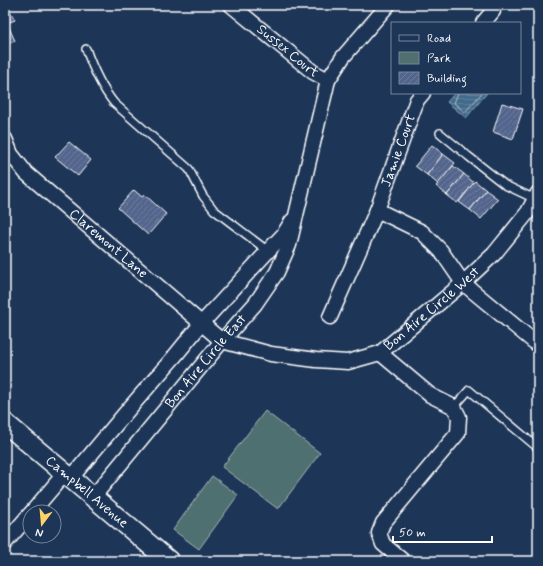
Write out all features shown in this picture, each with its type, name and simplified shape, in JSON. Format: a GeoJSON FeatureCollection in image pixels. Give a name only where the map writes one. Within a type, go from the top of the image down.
{"type":"FeatureCollection","features":[{"type":"Feature","properties":{"kind":"street","name":"Sussex Court"},"geometry":{"type":"LineString","coordinates":[[231,5],[313,72],[328,80]]}},
{"type":"Feature","properties":{"kind":"street","name":"Bon Aire Circle East"},"geometry":{"type":"LineString","coordinates":[[94,496],[222,341],[256,304],[277,272],[289,245],[328,80],[343,57],[388,5]]}},
{"type":"Feature","properties":{"kind":"street"},"geometry":{"type":"LineString","coordinates":[[484,22],[493,12]]}},
{"type":"Feature","properties":{"kind":"street","name":"Jamie Court"},"geometry":{"type":"LineString","coordinates":[[330,317],[377,210],[417,100],[421,94]]}},
{"type":"Feature","properties":{"kind":"street","name":"Claremont Lane"},"geometry":{"type":"LineString","coordinates":[[5,139],[12,154],[26,173],[222,341]]}},
{"type":"Feature","properties":{"kind":"street","name":"Bon Aire Circle West"},"geometry":{"type":"LineString","coordinates":[[222,341],[271,354],[316,360],[348,362],[380,353],[463,283],[533,216],[536,196]]}},
{"type":"Feature","properties":{"kind":"street"},"geometry":{"type":"LineString","coordinates":[[377,210],[422,232],[441,251],[463,283],[538,345]]}},
{"type":"Feature","properties":{"kind":"street","name":"Bon Aire Circle East"},"geometry":{"type":"LineString","coordinates":[[40,504],[68,476],[128,410],[201,324],[284,234],[296,214]]}},
{"type":"Feature","properties":{"kind":"street"},"geometry":{"type":"LineString","coordinates":[[380,353],[430,395],[454,407],[459,417],[458,433],[383,524],[379,533],[383,544],[403,561]]}},
{"type":"Feature","properties":{"kind":"street","name":"Campbell Avenue"},"geometry":{"type":"LineString","coordinates":[[5,423],[94,496],[169,561]]}},
{"type":"Feature","properties":{"kind":"street","name":"Bon Aire Circle East"},"geometry":{"type":"LineString","coordinates":[[5,543],[22,523]]}},
{"type":"Feature","properties":{"kind":"lane"},"geometry":{"type":"LineString","coordinates":[[86,49],[96,76],[104,91],[114,103],[189,169],[203,196],[214,210],[268,251]]}},
{"type":"Feature","properties":{"kind":"lane"},"geometry":{"type":"LineString","coordinates":[[440,133],[505,185],[536,196]]}},
{"type":"Feature","properties":{"kind":"lane"},"geometry":{"type":"LineString","coordinates":[[454,407],[469,390],[538,448]]}},
{"type":"Feature","properties":{"kind":"green space"},"geometry":{"type":"Polygon","coordinates":[[[265,411],[320,453],[278,509],[222,467],[265,411]]]}},
{"type":"Feature","properties":{"kind":"green space"},"geometry":{"type":"Polygon","coordinates":[[[212,476],[238,495],[199,549],[173,530],[212,476]]]}},
{"type":"Feature","properties":{"kind":"water"},"geometry":{"type":"Polygon","coordinates":[[[454,94],[486,94],[466,118],[447,102],[454,94]]]}},
{"type":"Feature","properties":{"kind":"building"},"geometry":{"type":"Polygon","coordinates":[[[9,9],[15,20],[7,23],[15,41],[5,45],[5,11],[9,9]]]}},
{"type":"Feature","properties":{"kind":"building"},"geometry":{"type":"Polygon","coordinates":[[[538,39],[538,57],[534,56],[538,39]]]}},
{"type":"Feature","properties":{"kind":"building"},"geometry":{"type":"Polygon","coordinates":[[[502,103],[523,109],[513,139],[493,132],[502,103]]]}},
{"type":"Feature","properties":{"kind":"building"},"geometry":{"type":"Polygon","coordinates":[[[69,142],[91,160],[78,176],[55,157],[69,142]]]}},
{"type":"Feature","properties":{"kind":"building"},"geometry":{"type":"Polygon","coordinates":[[[432,145],[443,154],[427,175],[415,166],[432,145]]]}},
{"type":"Feature","properties":{"kind":"building"},"geometry":{"type":"Polygon","coordinates":[[[443,154],[455,163],[438,184],[427,175],[443,154]]]}},
{"type":"Feature","properties":{"kind":"building"},"geometry":{"type":"Polygon","coordinates":[[[453,166],[464,174],[447,195],[436,186],[453,166]]]}},
{"type":"Feature","properties":{"kind":"building"},"geometry":{"type":"Polygon","coordinates":[[[464,174],[474,183],[457,203],[447,195],[464,174]]]}},
{"type":"Feature","properties":{"kind":"building"},"geometry":{"type":"Polygon","coordinates":[[[475,181],[486,190],[470,210],[459,202],[475,181]]]}},
{"type":"Feature","properties":{"kind":"building"},"geometry":{"type":"Polygon","coordinates":[[[134,190],[142,197],[144,194],[166,214],[148,235],[118,208],[134,190]]]}},
{"type":"Feature","properties":{"kind":"building"},"geometry":{"type":"Polygon","coordinates":[[[486,190],[498,199],[481,219],[470,210],[486,190]]]}}]}
